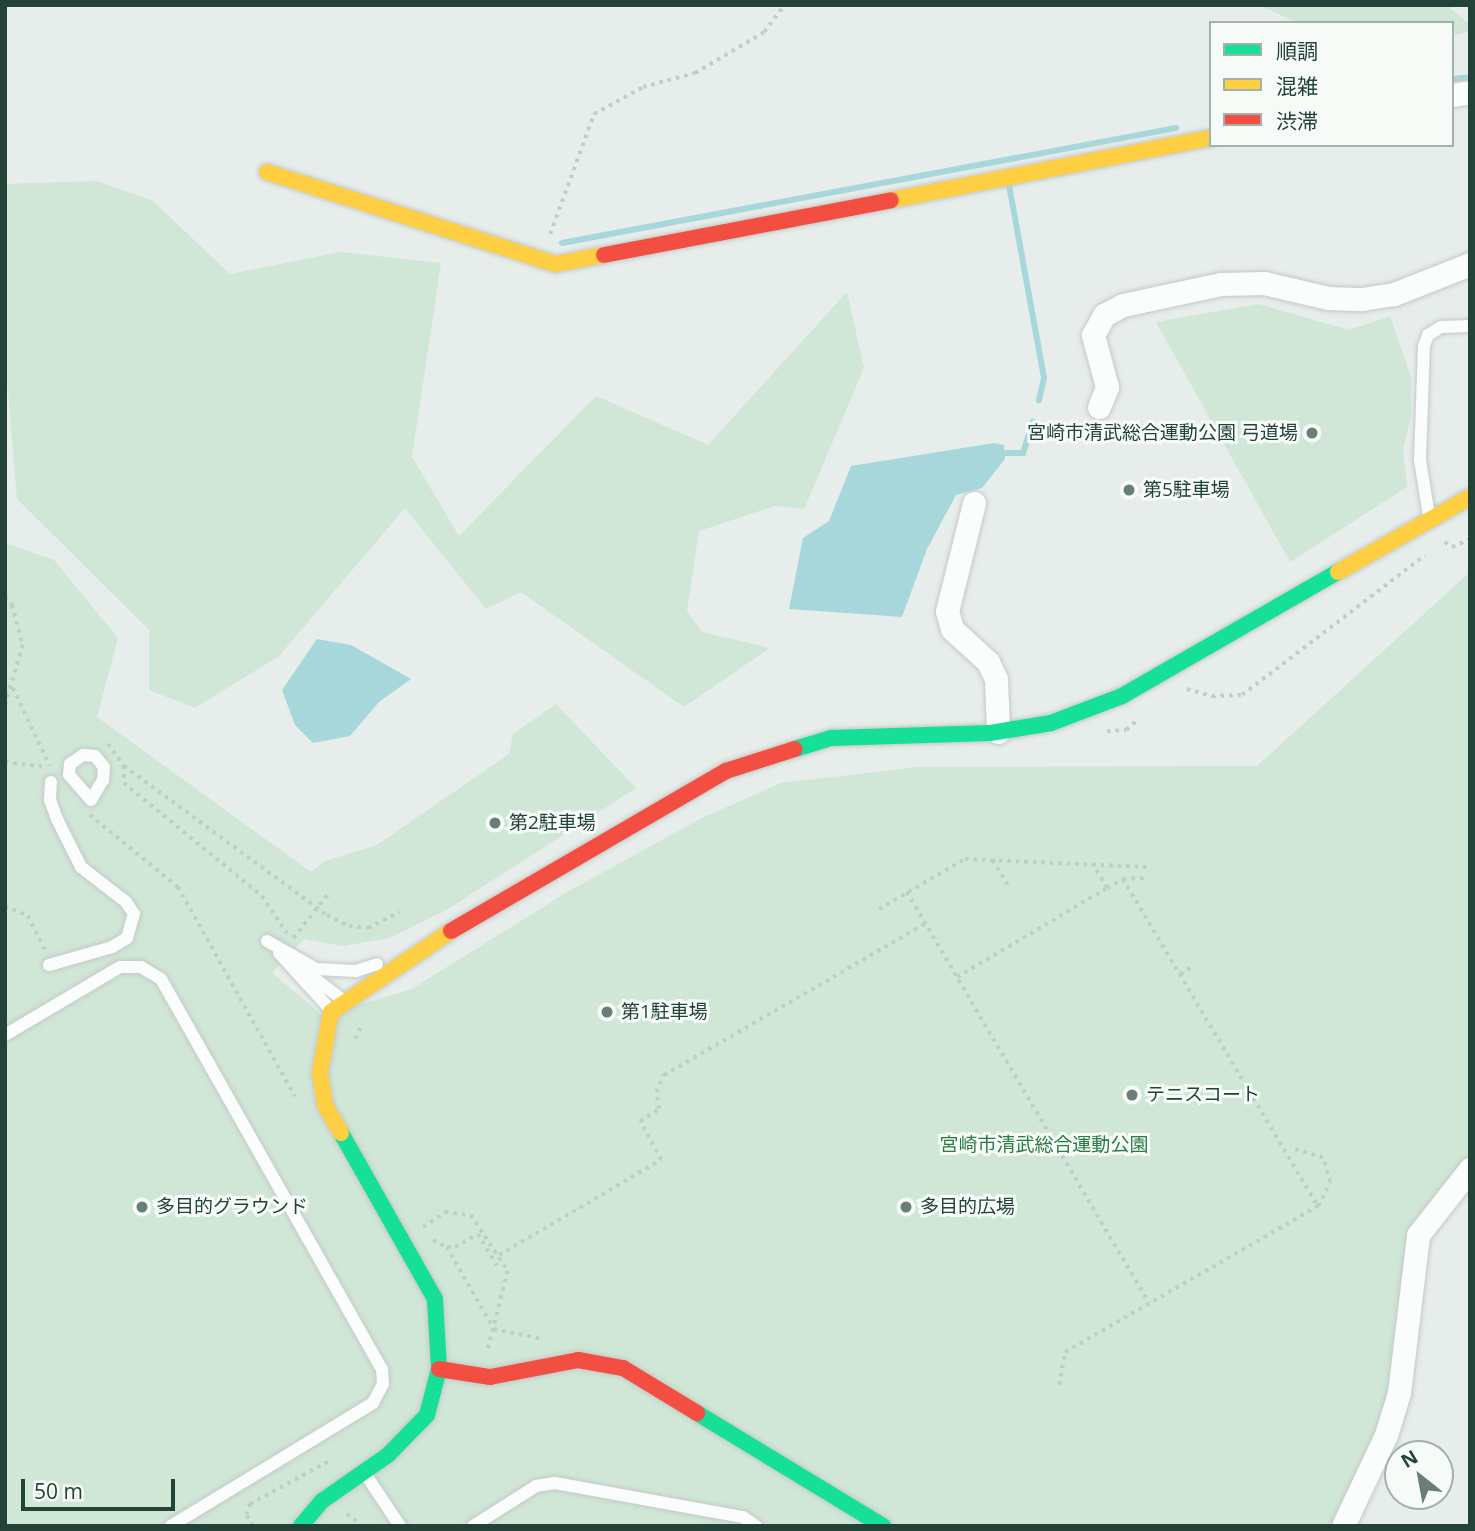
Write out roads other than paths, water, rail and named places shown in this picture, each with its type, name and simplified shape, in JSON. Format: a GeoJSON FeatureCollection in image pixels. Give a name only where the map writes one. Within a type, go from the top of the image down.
{"type":"FeatureCollection","features":[{"type":"Feature","properties":{"kind":"street"},"geometry":{"type":"LineString","coordinates":[[267,172],[541,262],[612,256],[1209,138]]}},
{"type":"Feature","properties":{"kind":"street"},"geometry":{"type":"LineString","coordinates":[[1098,407],[1107,387],[1093,335],[1104,315],[1123,305],[1221,284],[1264,283],[1328,298],[1362,299],[1394,294],[1470,264]]}},
{"type":"Feature","properties":{"kind":"street"},"geometry":{"type":"LineString","coordinates":[[301,1526],[322,1501],[387,1455],[427,1415],[439,1369],[435,1299],[325,1105],[320,1073],[331,1012],[417,951],[726,771],[831,738],[998,732],[1051,723],[1122,696],[1434,526],[1470,498]]}},
{"type":"Feature","properties":{"kind":"street"},"geometry":{"type":"LineString","coordinates":[[974,502],[947,611],[952,629],[988,662],[996,679],[998,732]]}},
{"type":"Feature","properties":{"kind":"street"},"geometry":{"type":"LineString","coordinates":[[1343,1526],[1386,1435],[1399,1393],[1418,1235],[1470,1169]]}},
{"type":"Feature","properties":{"kind":"street"},"geometry":{"type":"LineString","coordinates":[[439,1369],[490,1377],[578,1360],[622,1368],[883,1526]]}},
{"type":"Feature","properties":{"kind":"lane"},"geometry":{"type":"LineString","coordinates":[[1434,526],[1420,460],[1424,346],[1428,335],[1441,327],[1470,326]]}},
{"type":"Feature","properties":{"kind":"lane"},"geometry":{"type":"LineString","coordinates":[[49,965],[112,947],[127,938],[134,914],[127,902],[81,867],[74,856],[50,800],[51,782]]}},
{"type":"Feature","properties":{"kind":"lane"},"geometry":{"type":"LineString","coordinates":[[267,941],[317,969],[356,971],[417,951]]}},
{"type":"Feature","properties":{"kind":"lane"},"geometry":{"type":"LineString","coordinates":[[267,941],[346,1002]]}},
{"type":"Feature","properties":{"kind":"lane"},"geometry":{"type":"LineString","coordinates":[[267,941],[326,999],[331,1012]]}},
{"type":"Feature","properties":{"kind":"lane"},"geometry":{"type":"LineString","coordinates":[[5,1035],[120,967],[141,967],[161,979],[382,1369],[383,1384],[373,1403],[171,1526]]}},
{"type":"Feature","properties":{"kind":"lane"},"geometry":{"type":"LineString","coordinates":[[364,1471],[400,1526]]}},
{"type":"Feature","properties":{"kind":"lane"},"geometry":{"type":"LineString","coordinates":[[473,1526],[536,1486],[555,1483],[743,1517],[756,1526]]}},
{"type":"Feature","properties":{"kind":"water"},"geometry":{"type":"Polygon","coordinates":[[[994,443],[1004,445],[1005,459],[982,488],[956,495],[927,549],[902,617],[789,609],[803,538],[829,521],[851,466],[994,443]]]}},
{"type":"Feature","properties":{"kind":"water"},"geometry":{"type":"Polygon","coordinates":[[[317,639],[351,645],[411,679],[379,702],[350,736],[313,743],[295,725],[282,690],[317,639]]]}},
{"type":"Feature","properties":{"kind":"waterway"},"geometry":{"type":"LineString","coordinates":[[1454,79],[1470,77]]}},
{"type":"Feature","properties":{"kind":"waterway"},"geometry":{"type":"LineString","coordinates":[[562,243],[1176,128]]}},
{"type":"Feature","properties":{"kind":"waterway"},"geometry":{"type":"LineString","coordinates":[[1009,185],[1044,378],[1039,400]]}},
{"type":"Feature","properties":{"kind":"waterway"},"geometry":{"type":"LineString","coordinates":[[1002,453],[1023,453],[1033,422]]}},
{"type":"Feature","properties":{"kind":"place","name":"宮崎市清武総合運動公園 弓道場"},"geometry":{"type":"Point","coordinates":[1312,433]}},
{"type":"Feature","properties":{"kind":"place","name":"第5駐車場"},"geometry":{"type":"Point","coordinates":[1129,490]}},
{"type":"Feature","properties":{"kind":"place","name":"第2駐車場"},"geometry":{"type":"Point","coordinates":[495,823]}},
{"type":"Feature","properties":{"kind":"place","name":"第1駐車場"},"geometry":{"type":"Point","coordinates":[607,1012]}},
{"type":"Feature","properties":{"kind":"place","name":"テニスコート"},"geometry":{"type":"Point","coordinates":[1132,1095]}},
{"type":"Feature","properties":{"kind":"place","name":"多目的グラウンド"},"geometry":{"type":"Point","coordinates":[142,1207]}},
{"type":"Feature","properties":{"kind":"place","name":"多目的広場"},"geometry":{"type":"Point","coordinates":[906,1207]}},
{"type":"Feature","properties":{"kind":"park label","name":"宮崎市清武総合運動公園"},"geometry":{"type":"Point","coordinates":[1044,1145]}}]}
